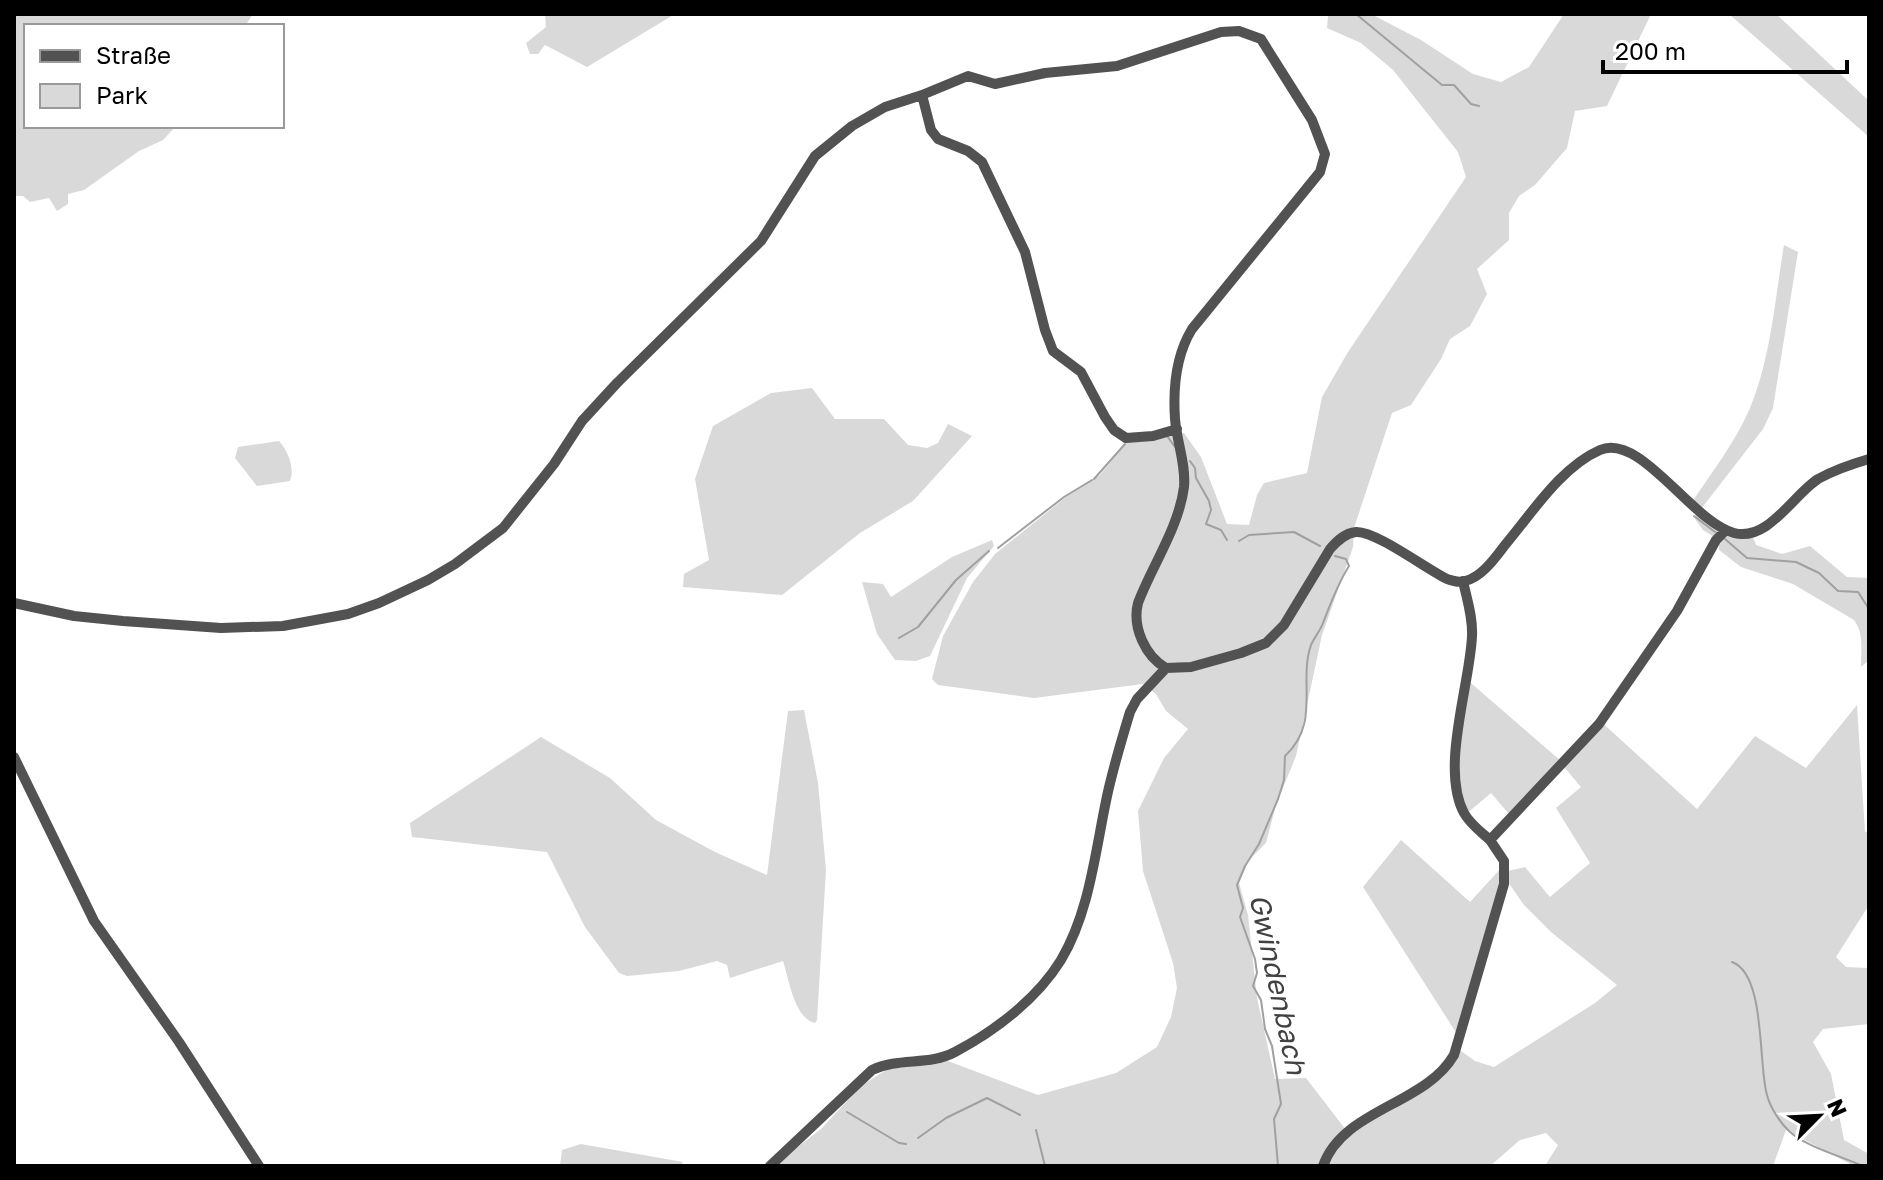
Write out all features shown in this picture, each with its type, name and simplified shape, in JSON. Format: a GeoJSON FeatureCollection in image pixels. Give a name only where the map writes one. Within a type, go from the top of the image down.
{"type":"FeatureCollection","features":[{"type":"Feature","properties":{"kind":"street"},"geometry":{"type":"LineString","coordinates":[[14,603],[74,616],[221,628],[283,626],[348,614],[392,598],[455,564],[503,528],[591,412],[761,241],[815,156],[852,126],[885,107],[968,76],[995,84],[1045,73],[1126,64],[1221,32],[1239,31],[1261,39],[1312,120],[1323,145],[1323,163],[1313,182],[1186,339],[1177,371],[1177,429],[1184,465],[1183,492],[1136,609],[1143,641],[1153,658],[1166,668],[1205,663],[1266,643],[1284,625],[1330,549],[1352,533],[1369,535],[1441,576],[1463,581],[1474,577],[1570,472],[1597,451],[1612,446],[1637,456],[1698,512],[1726,530],[1744,535],[1765,527],[1816,481],[1869,459]]}},
{"type":"Feature","properties":{"kind":"street"},"geometry":{"type":"LineString","coordinates":[[922,95],[931,130],[938,139],[968,151],[982,162],[1022,243],[1053,351],[1081,372],[1105,417],[1114,430],[1126,438],[1153,436],[1177,429]]}},
{"type":"Feature","properties":{"kind":"street"},"geometry":{"type":"LineString","coordinates":[[1490,840],[1599,724],[1664,631],[1716,540],[1726,530]]}},
{"type":"Feature","properties":{"kind":"street"},"geometry":{"type":"LineString","coordinates":[[1323,1166],[1332,1148],[1346,1134],[1430,1079],[1452,1059],[1504,884],[1504,861],[1490,840],[1466,816],[1457,784],[1459,724],[1472,634],[1463,581]]}},
{"type":"Feature","properties":{"kind":"street"},"geometry":{"type":"LineString","coordinates":[[770,1166],[869,1072],[889,1063],[936,1059],[952,1054],[999,1024],[1043,985],[1061,959],[1080,917],[1130,712],[1137,699],[1166,668]]}},
{"type":"Feature","properties":{"kind":"street"},"geometry":{"type":"LineString","coordinates":[[14,757],[94,921],[179,1042],[259,1166]]}},
{"type":"Feature","properties":{"kind":"green space"},"geometry":{"type":"Polygon","coordinates":[[[14,14],[253,14],[246,24],[24,24],[24,128],[174,128],[163,140],[139,151],[84,190],[68,194],[68,204],[57,211],[49,198],[30,202],[23,196],[14,196],[14,14]]]}},
{"type":"Feature","properties":{"kind":"green space"},"geometry":{"type":"Polygon","coordinates":[[[545,14],[675,14],[587,67],[545,45],[538,54],[530,54],[526,43],[546,27],[545,14]]]}},
{"type":"Feature","properties":{"kind":"green space"},"geometry":{"type":"Polygon","coordinates":[[[1326,14],[1371,14],[1421,40],[1473,74],[1501,82],[1529,67],[1564,14],[1651,14],[1607,106],[1575,111],[1567,148],[1535,185],[1519,196],[1509,213],[1509,240],[1477,269],[1487,294],[1470,326],[1450,339],[1441,359],[1411,405],[1392,413],[1354,528],[1353,547],[1322,635],[1296,756],[1276,805],[1266,843],[1249,860],[1239,883],[1248,915],[1257,998],[1275,1079],[1306,1078],[1346,1130],[1436,1071],[1454,1046],[1475,1061],[1494,1067],[1595,1003],[1617,985],[1551,932],[1524,905],[1508,882],[1457,1034],[1363,887],[1401,840],[1470,902],[1503,866],[1508,871],[1525,867],[1550,897],[1590,863],[1556,808],[1581,787],[1564,767],[1514,820],[1491,793],[1465,815],[1455,782],[1464,677],[1561,761],[1598,719],[1697,809],[1755,736],[1806,768],[1857,705],[1865,832],[1869,831],[1869,905],[1836,957],[1846,967],[1869,968],[1869,1024],[1823,1029],[1813,1042],[1831,1074],[1844,1140],[1869,1154],[1869,1166],[1854,1166],[1786,1130],[1773,1166],[1545,1166],[1558,1145],[1546,1133],[1520,1140],[1490,1166],[773,1166],[821,1129],[861,1086],[891,1067],[912,1060],[948,1061],[1038,1095],[1116,1073],[1157,1047],[1171,1017],[1177,988],[1173,963],[1143,871],[1138,811],[1164,758],[1188,729],[1166,711],[1156,694],[1143,684],[1034,698],[938,685],[932,679],[943,636],[973,582],[995,554],[1066,497],[1100,475],[1127,442],[1184,433],[1201,457],[1227,524],[1249,525],[1257,495],[1264,483],[1307,473],[1322,397],[1348,352],[1466,177],[1458,152],[1393,70],[1361,43],[1327,28],[1326,14]]]}},
{"type":"Feature","properties":{"kind":"green space"},"geometry":{"type":"Polygon","coordinates":[[[1729,14],[1776,14],[1869,101],[1869,137],[1729,14]]]}},
{"type":"Feature","properties":{"kind":"green space"},"geometry":{"type":"Polygon","coordinates":[[[1784,245],[1798,252],[1773,408],[1763,429],[1701,509],[1692,502],[1738,432],[1757,389],[1768,348],[1784,245]]]}},
{"type":"Feature","properties":{"kind":"green space"},"geometry":{"type":"Polygon","coordinates":[[[812,388],[835,419],[884,419],[908,445],[927,448],[938,443],[948,424],[972,436],[913,501],[860,533],[782,595],[683,587],[684,574],[709,560],[695,479],[713,426],[771,393],[812,388]]]}},
{"type":"Feature","properties":{"kind":"green space"},"geometry":{"type":"Polygon","coordinates":[[[279,441],[290,460],[290,481],[257,486],[235,458],[238,447],[279,441]]]}},
{"type":"Feature","properties":{"kind":"green space"},"geometry":{"type":"Polygon","coordinates":[[[1697,513],[1753,537],[1756,545],[1782,554],[1810,546],[1847,577],[1869,578],[1869,660],[1861,667],[1861,636],[1854,620],[1793,584],[1741,567],[1719,550],[1719,540],[1703,530],[1695,519],[1697,513]]]}},
{"type":"Feature","properties":{"kind":"green space"},"geometry":{"type":"Polygon","coordinates":[[[992,540],[994,546],[967,578],[930,656],[916,661],[895,660],[877,634],[862,582],[883,584],[891,597],[952,557],[992,540]]]}},
{"type":"Feature","properties":{"kind":"green space"},"geometry":{"type":"Polygon","coordinates":[[[804,710],[818,783],[826,870],[815,1023],[808,1020],[797,1006],[783,961],[730,978],[727,965],[717,961],[679,971],[627,976],[619,973],[585,927],[547,852],[412,837],[410,823],[541,737],[610,778],[656,820],[715,852],[767,875],[788,711],[804,710]]]}},
{"type":"Feature","properties":{"kind":"green space"},"geometry":{"type":"Polygon","coordinates":[[[581,1144],[683,1162],[681,1166],[560,1166],[562,1150],[581,1144]]]}},
{"type":"Feature","properties":{"kind":"waterway"},"geometry":{"type":"LineString","coordinates":[[1356,14],[1442,85],[1454,85],[1471,104],[1479,106]]}},
{"type":"Feature","properties":{"kind":"waterway"},"geometry":{"type":"LineString","coordinates":[[1167,436],[1175,447]]}},
{"type":"Feature","properties":{"kind":"waterway"},"geometry":{"type":"LineString","coordinates":[[1094,479],[1125,444]]}},
{"type":"Feature","properties":{"kind":"waterway"},"geometry":{"type":"LineString","coordinates":[[1190,461],[1209,501],[1211,510],[1206,524],[1221,530],[1227,540]]}},
{"type":"Feature","properties":{"kind":"waterway"},"geometry":{"type":"LineString","coordinates":[[998,548],[1064,497],[1092,480]]}},
{"type":"Feature","properties":{"kind":"waterway"},"geometry":{"type":"LineString","coordinates":[[1694,516],[1715,532]]}},
{"type":"Feature","properties":{"kind":"waterway","name":"Gwindenbach"},"geometry":{"type":"LineString","coordinates":[[1239,541],[1249,535],[1294,532],[1320,546]]}},
{"type":"Feature","properties":{"kind":"waterway"},"geometry":{"type":"LineString","coordinates":[[1725,539],[1747,558],[1796,562],[1819,573],[1838,591],[1858,592],[1869,609]]}},
{"type":"Feature","properties":{"kind":"waterway"},"geometry":{"type":"LineString","coordinates":[[899,638],[918,627],[956,580],[989,551]]}},
{"type":"Feature","properties":{"kind":"waterway","name":"Gwindenbach"},"geometry":{"type":"LineString","coordinates":[[1278,1166],[1274,1119],[1281,1104],[1272,1046],[1265,1029],[1261,1000],[1253,986],[1257,973],[1255,959],[1240,917],[1243,908],[1237,885],[1278,799],[1284,780],[1285,756],[1302,730],[1306,716],[1311,645],[1349,566],[1346,559],[1335,556]]}},
{"type":"Feature","properties":{"kind":"waterway"},"geometry":{"type":"LineString","coordinates":[[1732,962],[1743,970],[1756,1001],[1764,1081],[1768,1100],[1776,1115],[1786,1128],[1814,1147],[1863,1166]]}},
{"type":"Feature","properties":{"kind":"waterway"},"geometry":{"type":"LineString","coordinates":[[918,1138],[946,1118],[987,1098],[1020,1115]]}},
{"type":"Feature","properties":{"kind":"waterway"},"geometry":{"type":"LineString","coordinates":[[847,1112],[899,1143],[906,1144]]}},
{"type":"Feature","properties":{"kind":"waterway"},"geometry":{"type":"LineString","coordinates":[[1036,1130],[1045,1166]]}}]}
